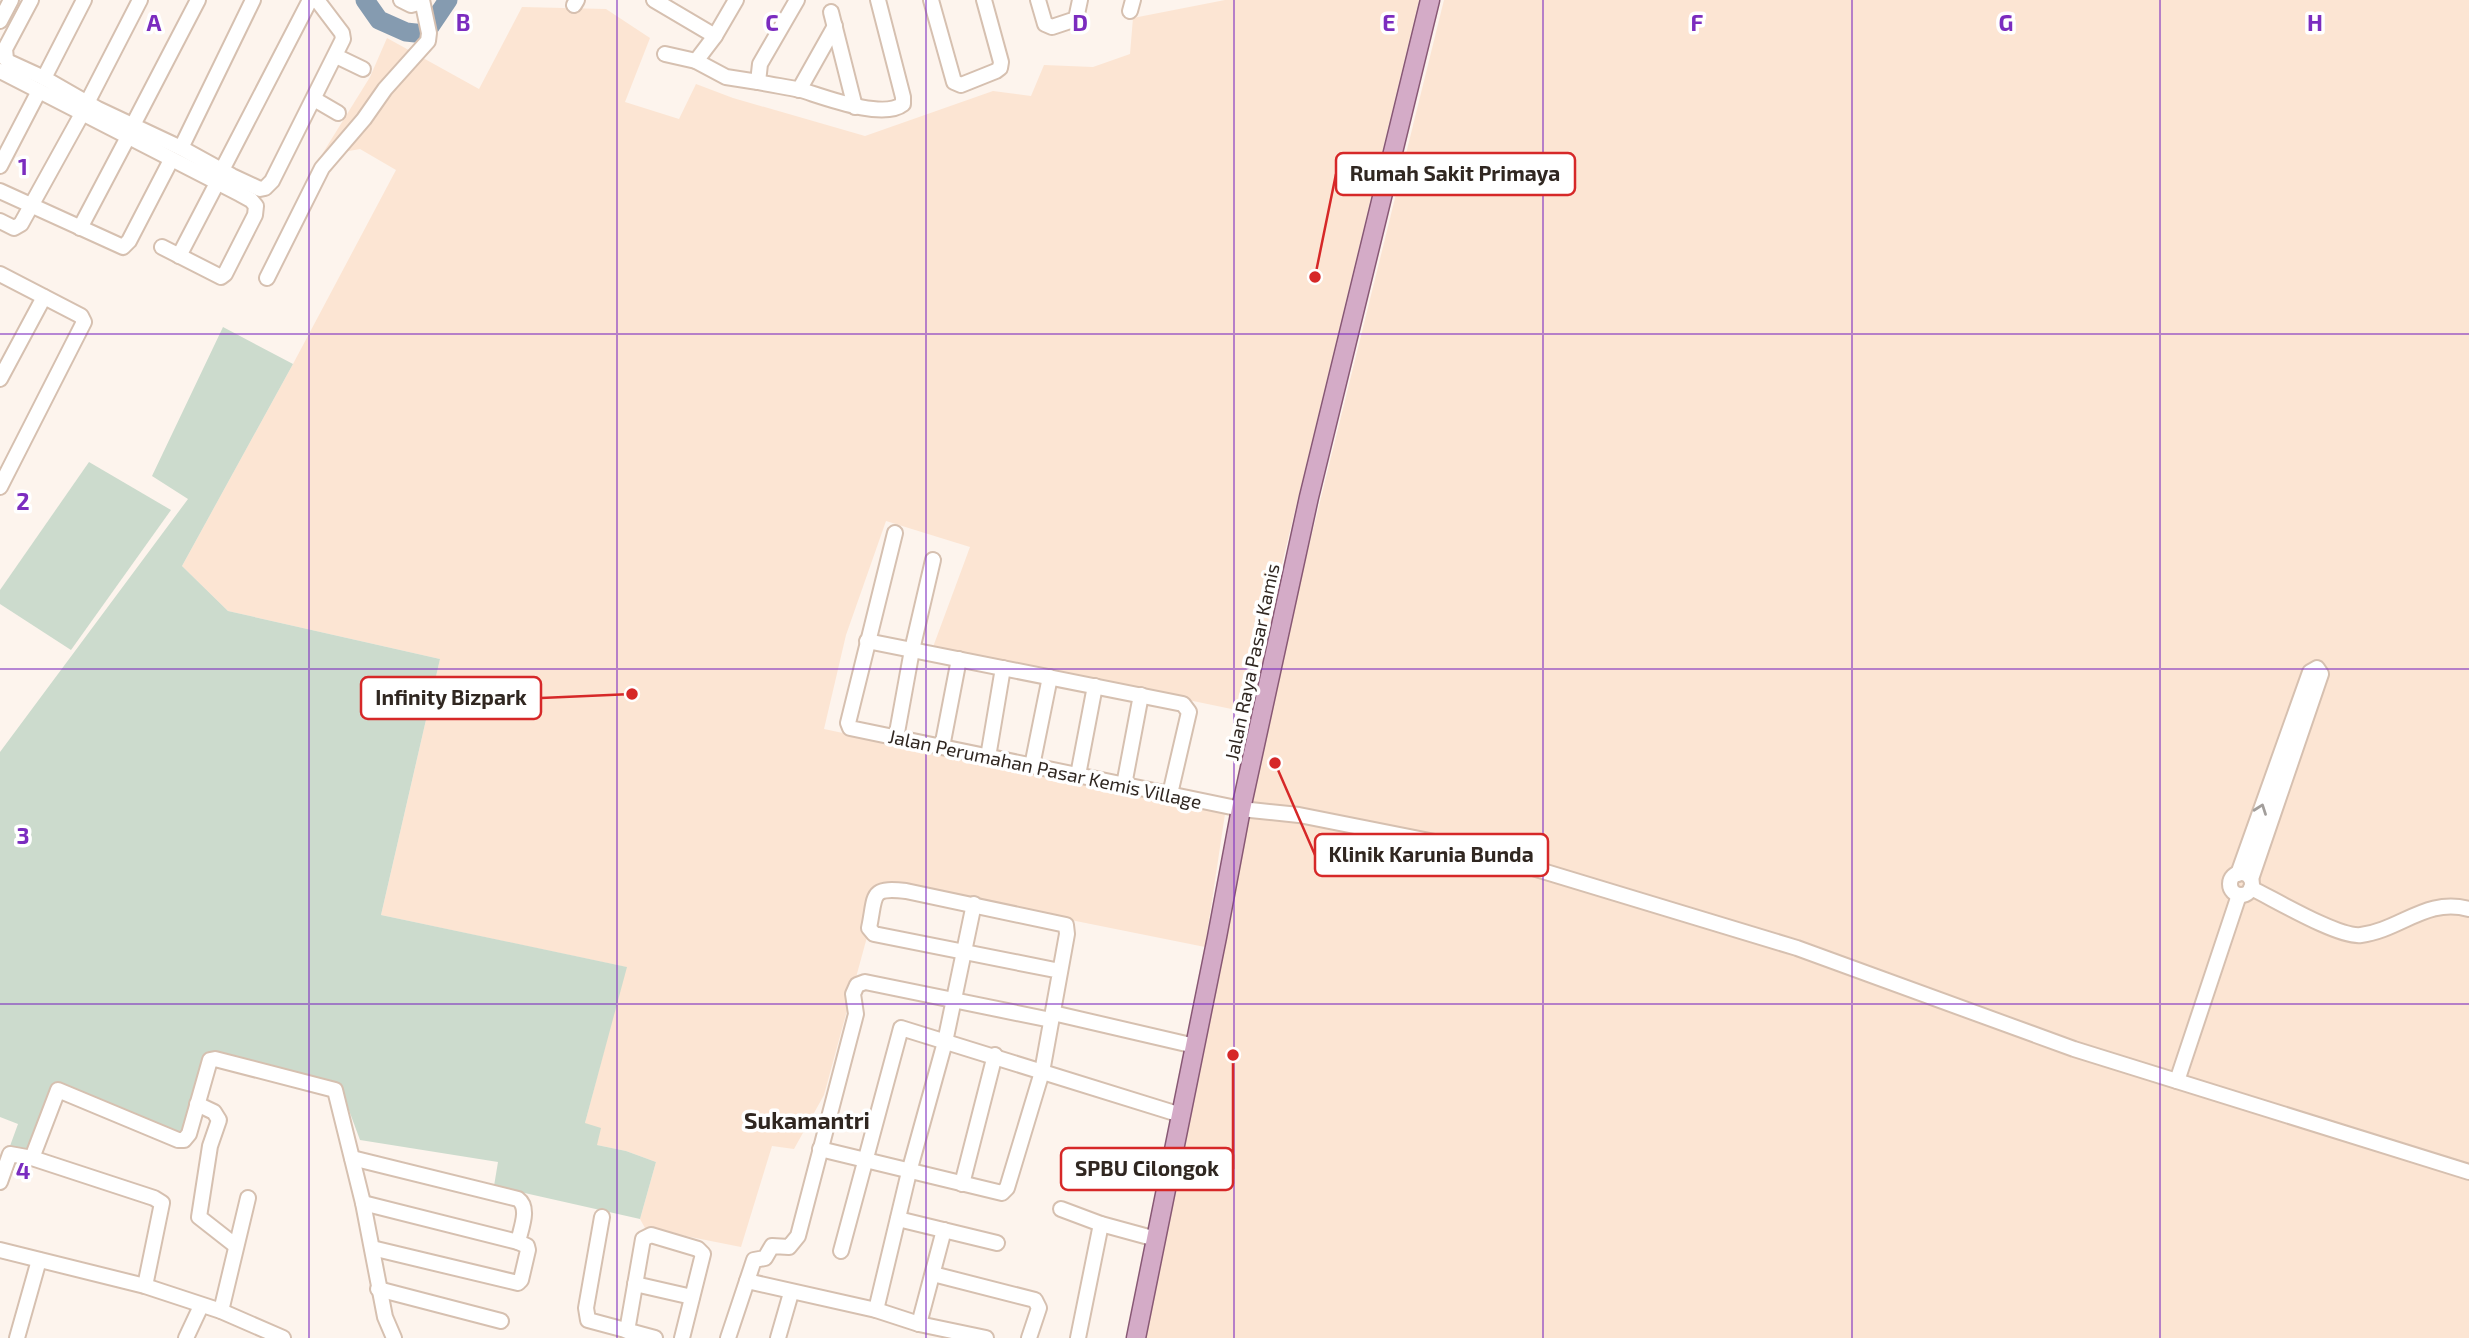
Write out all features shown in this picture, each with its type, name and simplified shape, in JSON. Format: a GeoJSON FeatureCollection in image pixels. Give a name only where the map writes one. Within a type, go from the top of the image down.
{"type":"FeatureCollection","features":[{"type":"Feature","properties":{"kind":"main road","name":"Jalan Raya Pasar Kamis"},"geometry":{"type":"LineString","coordinates":[[1136,1338],[1241,809],[1308,496],[1430,0]]}},
{"type":"Feature","properties":{"kind":"street"},"geometry":{"type":"LineString","coordinates":[[0,21],[11,0]]}},
{"type":"Feature","properties":{"kind":"street"},"geometry":{"type":"LineString","coordinates":[[31,0],[5,49],[5,55],[9,62],[41,85]]}},
{"type":"Feature","properties":{"kind":"street"},"geometry":{"type":"LineString","coordinates":[[0,166],[84,0]]}},
{"type":"Feature","properties":{"kind":"street"},"geometry":{"type":"LineString","coordinates":[[0,221],[18,228],[140,0]]}},
{"type":"Feature","properties":{"kind":"street"},"geometry":{"type":"LineString","coordinates":[[80,228],[198,0]]}},
{"type":"Feature","properties":{"kind":"street"},"geometry":{"type":"LineString","coordinates":[[181,148],[253,0]]}},
{"type":"Feature","properties":{"kind":"street"},"geometry":{"type":"LineString","coordinates":[[178,256],[310,0]]}},
{"type":"Feature","properties":{"kind":"street"},"geometry":{"type":"LineString","coordinates":[[0,71],[41,85],[85,107],[130,131],[172,160],[260,189],[269,186],[343,39],[342,33],[317,0]]}},
{"type":"Feature","properties":{"kind":"street"},"geometry":{"type":"LineString","coordinates":[[267,278],[322,168],[364,119],[385,89],[423,48],[429,33],[423,5],[411,5],[401,0]]}},
{"type":"Feature","properties":{"kind":"street"},"geometry":{"type":"LineString","coordinates":[[653,0],[715,36]]}},
{"type":"Feature","properties":{"kind":"street"},"geometry":{"type":"LineString","coordinates":[[696,61],[715,36],[736,0]]}},
{"type":"Feature","properties":{"kind":"street"},"geometry":{"type":"LineString","coordinates":[[758,82],[760,64],[797,0]]}},
{"type":"Feature","properties":{"kind":"street"},"geometry":{"type":"LineString","coordinates":[[665,54],[696,61],[726,77],[799,90],[855,107],[893,109],[902,104],[903,97],[878,0]]}},
{"type":"Feature","properties":{"kind":"street"},"geometry":{"type":"LineString","coordinates":[[931,0],[954,82],[961,85],[1000,68],[1001,62],[984,0]]}},
{"type":"Feature","properties":{"kind":"street"},"geometry":{"type":"LineString","coordinates":[[1038,0],[1045,24],[1052,27],[1076,19],[1080,0]]}},
{"type":"Feature","properties":{"kind":"street"},"geometry":{"type":"LineString","coordinates":[[799,90],[833,19],[855,107]]}},
{"type":"Feature","properties":{"kind":"street"},"geometry":{"type":"LineString","coordinates":[[336,56],[363,69]]}},
{"type":"Feature","properties":{"kind":"street"},"geometry":{"type":"LineString","coordinates":[[314,99],[338,113]]}},
{"type":"Feature","properties":{"kind":"street"},"geometry":{"type":"LineString","coordinates":[[130,131],[181,148],[256,206],[255,215],[221,277],[162,247]]}},
{"type":"Feature","properties":{"kind":"street"},"geometry":{"type":"LineString","coordinates":[[0,191],[123,247],[129,241],[172,160]]}},
{"type":"Feature","properties":{"kind":"street"},"geometry":{"type":"LineString","coordinates":[[0,274],[80,316],[84,322],[0,487]]}},
{"type":"Feature","properties":{"kind":"street"},"geometry":{"type":"LineString","coordinates":[[0,379],[44,297]]}},
{"type":"Feature","properties":{"kind":"street"},"geometry":{"type":"LineString","coordinates":[[895,533],[867,641],[1186,706],[1189,712],[1170,794]]}},
{"type":"Feature","properties":{"kind":"street"},"geometry":{"type":"LineString","coordinates":[[896,738],[912,650],[933,560]]}},
{"type":"Feature","properties":{"kind":"street","name":"Jalan Perumahan Pasar Kemis Village"},"geometry":{"type":"LineString","coordinates":[[867,641],[848,723],[850,728],[1241,809],[1299,815],[1470,849],[1797,948],[2074,1049],[2469,1172]]}},
{"type":"Feature","properties":{"kind":"street"},"geometry":{"type":"LineString","coordinates":[[942,747],[959,659]]}},
{"type":"Feature","properties":{"kind":"street"},"geometry":{"type":"LineString","coordinates":[[988,757],[1003,668]]}},
{"type":"Feature","properties":{"kind":"street"},"geometry":{"type":"LineString","coordinates":[[2177,1081],[2321,674],[2317,668],[2310,672],[2245,884]]}},
{"type":"Feature","properties":{"kind":"street"},"geometry":{"type":"LineString","coordinates":[[1032,766],[1050,677]]}},
{"type":"Feature","properties":{"kind":"street"},"geometry":{"type":"LineString","coordinates":[[1077,775],[1095,686]]}},
{"type":"Feature","properties":{"kind":"street"},"geometry":{"type":"LineString","coordinates":[[1124,785],[1141,695]]}},
{"type":"Feature","properties":{"kind":"street"},"geometry":{"type":"LineString","coordinates":[[2245,884],[2349,934],[2360,935],[2444,905],[2469,909]]}},
{"type":"Feature","properties":{"kind":"street"},"geometry":{"type":"LineString","coordinates":[[820,1149],[998,1193],[1005,1191],[1042,1072],[1067,934],[1066,925],[974,904],[885,889],[876,895],[869,928],[874,934],[1060,971]]}},
{"type":"Feature","properties":{"kind":"street"},"geometry":{"type":"LineString","coordinates":[[876,1310],[909,1172],[945,1042],[974,904]]}},
{"type":"Feature","properties":{"kind":"street"},"geometry":{"type":"LineString","coordinates":[[728,1338],[754,1260],[765,1258],[772,1246],[789,1247],[798,1236],[856,1014],[853,994],[857,985],[865,982],[1052,1016],[1195,1046]]}},
{"type":"Feature","properties":{"kind":"street"},"geometry":{"type":"LineString","coordinates":[[841,1251],[901,1028],[995,1055],[1181,1115]]}},
{"type":"Feature","properties":{"kind":"street"},"geometry":{"type":"LineString","coordinates":[[962,1184],[995,1055]]}},
{"type":"Feature","properties":{"kind":"street"},"geometry":{"type":"LineString","coordinates":[[33,1158],[58,1090],[178,1140],[184,1140],[189,1134],[207,1063],[215,1059],[335,1090],[363,1203],[378,1289],[394,1338]]}},
{"type":"Feature","properties":{"kind":"street"},"geometry":{"type":"LineString","coordinates":[[197,1104],[214,1112],[219,1120],[210,1146],[199,1217],[236,1246]]}},
{"type":"Feature","properties":{"kind":"street"},"geometry":{"type":"LineString","coordinates":[[0,1182],[6,1158],[10,1154],[33,1158],[160,1200],[163,1205],[145,1286]]}},
{"type":"Feature","properties":{"kind":"street"},"geometry":{"type":"LineString","coordinates":[[352,1158],[518,1199],[523,1202],[525,1208],[518,1242]]}},
{"type":"Feature","properties":{"kind":"street"},"geometry":{"type":"LineString","coordinates":[[221,1311],[248,1198]]}},
{"type":"Feature","properties":{"kind":"street"},"geometry":{"type":"LineString","coordinates":[[363,1203],[518,1242],[528,1250],[521,1280],[513,1283],[372,1248]]}},
{"type":"Feature","properties":{"kind":"street"},"geometry":{"type":"LineString","coordinates":[[1060,1209],[1156,1239]]}},
{"type":"Feature","properties":{"kind":"street"},"geometry":{"type":"LineString","coordinates":[[602,1217],[586,1316],[591,1322],[619,1332],[655,1338]]}},
{"type":"Feature","properties":{"kind":"street"},"geometry":{"type":"LineString","coordinates":[[898,1219],[997,1242]]}},
{"type":"Feature","properties":{"kind":"street"},"geometry":{"type":"LineString","coordinates":[[1078,1338],[1101,1224]]}},
{"type":"Feature","properties":{"kind":"street"},"geometry":{"type":"LineString","coordinates":[[919,1324],[944,1230]]}},
{"type":"Feature","properties":{"kind":"street"},"geometry":{"type":"LineString","coordinates":[[619,1332],[635,1284],[643,1239],[651,1235],[701,1251],[702,1259],[682,1338]]}},
{"type":"Feature","properties":{"kind":"street"},"geometry":{"type":"LineString","coordinates":[[0,1250],[145,1286],[221,1311],[276,1337]]}},
{"type":"Feature","properties":{"kind":"street"},"geometry":{"type":"LineString","coordinates":[[17,1338],[39,1260]]}},
{"type":"Feature","properties":{"kind":"street"},"geometry":{"type":"LineString","coordinates":[[933,1273],[1035,1300],[1039,1308],[1028,1338]]}},
{"type":"Feature","properties":{"kind":"street"},"geometry":{"type":"LineString","coordinates":[[747,1281],[986,1338]]}},
{"type":"Feature","properties":{"kind":"street"},"geometry":{"type":"LineString","coordinates":[[635,1284],[692,1297]]}},
{"type":"Feature","properties":{"kind":"street"},"geometry":{"type":"LineString","coordinates":[[378,1289],[501,1321]]}},
{"type":"Feature","properties":{"kind":"street"},"geometry":{"type":"LineString","coordinates":[[778,1338],[791,1293]]}},
{"type":"Feature","properties":{"kind":"street"},"geometry":{"type":"LineString","coordinates":[[186,1338],[201,1306]]}},
{"type":"Feature","properties":{"kind":"shaded area"},"geometry":{"type":"Polygon","coordinates":[[[1225,0],[1419,0],[1246,712],[933,647],[970,547],[886,521],[846,635],[824,729],[1225,814],[1205,947],[882,882],[824,1095],[794,1149],[772,1146],[741,1247],[645,1228],[640,1219],[656,1162],[626,1151],[597,1145],[585,1123],[626,967],[381,915],[440,659],[228,611],[182,566],[396,170],[360,149],[321,156],[370,77],[387,38],[479,89],[522,7],[606,9],[650,38],[625,102],[679,119],[696,84],[733,98],[865,136],[993,91],[1031,96],[1044,65],[1093,67],[1130,54],[1133,18],[1225,0]]]}},
{"type":"Feature","properties":{"kind":"shaded area"},"geometry":{"type":"Polygon","coordinates":[[[1444,0],[2469,0],[2469,1338],[1146,1338],[1161,1247],[1267,716],[1444,0]]]}},
{"type":"Feature","properties":{"kind":"green space"},"geometry":{"type":"Polygon","coordinates":[[[223,327],[293,364],[182,566],[228,611],[440,659],[381,915],[627,967],[585,1123],[601,1128],[597,1145],[626,1151],[656,1162],[640,1219],[494,1186],[498,1162],[360,1140],[340,1086],[205,1058],[185,1136],[54,1084],[30,1153],[10,1146],[18,1124],[0,1117],[0,752],[188,499],[152,476],[223,327]]]}},
{"type":"Feature","properties":{"kind":"green space"},"geometry":{"type":"Polygon","coordinates":[[[89,462],[171,510],[71,650],[0,604],[0,590],[89,462]]]}},
{"type":"Feature","properties":{"kind":"waterway"},"geometry":{"type":"LineString","coordinates":[[365,0],[379,20],[406,32],[425,34],[448,0]]}},
{"type":"Feature","properties":{"kind":"place","name":"Rumah Sakit Primaya"},"geometry":{"type":"Point","coordinates":[1315,277]}},
{"type":"Feature","properties":{"kind":"place","name":"Infinity Bizpark"},"geometry":{"type":"Point","coordinates":[632,694]}},
{"type":"Feature","properties":{"kind":"place","name":"Klinik Karunia Bunda"},"geometry":{"type":"Point","coordinates":[1275,763]}},
{"type":"Feature","properties":{"kind":"place","name":"SPBU Cilongok"},"geometry":{"type":"Point","coordinates":[1233,1055]}},
{"type":"Feature","properties":{"kind":"district","name":"Sukamantri"},"geometry":{"type":"Point","coordinates":[807,1121]}}]}
